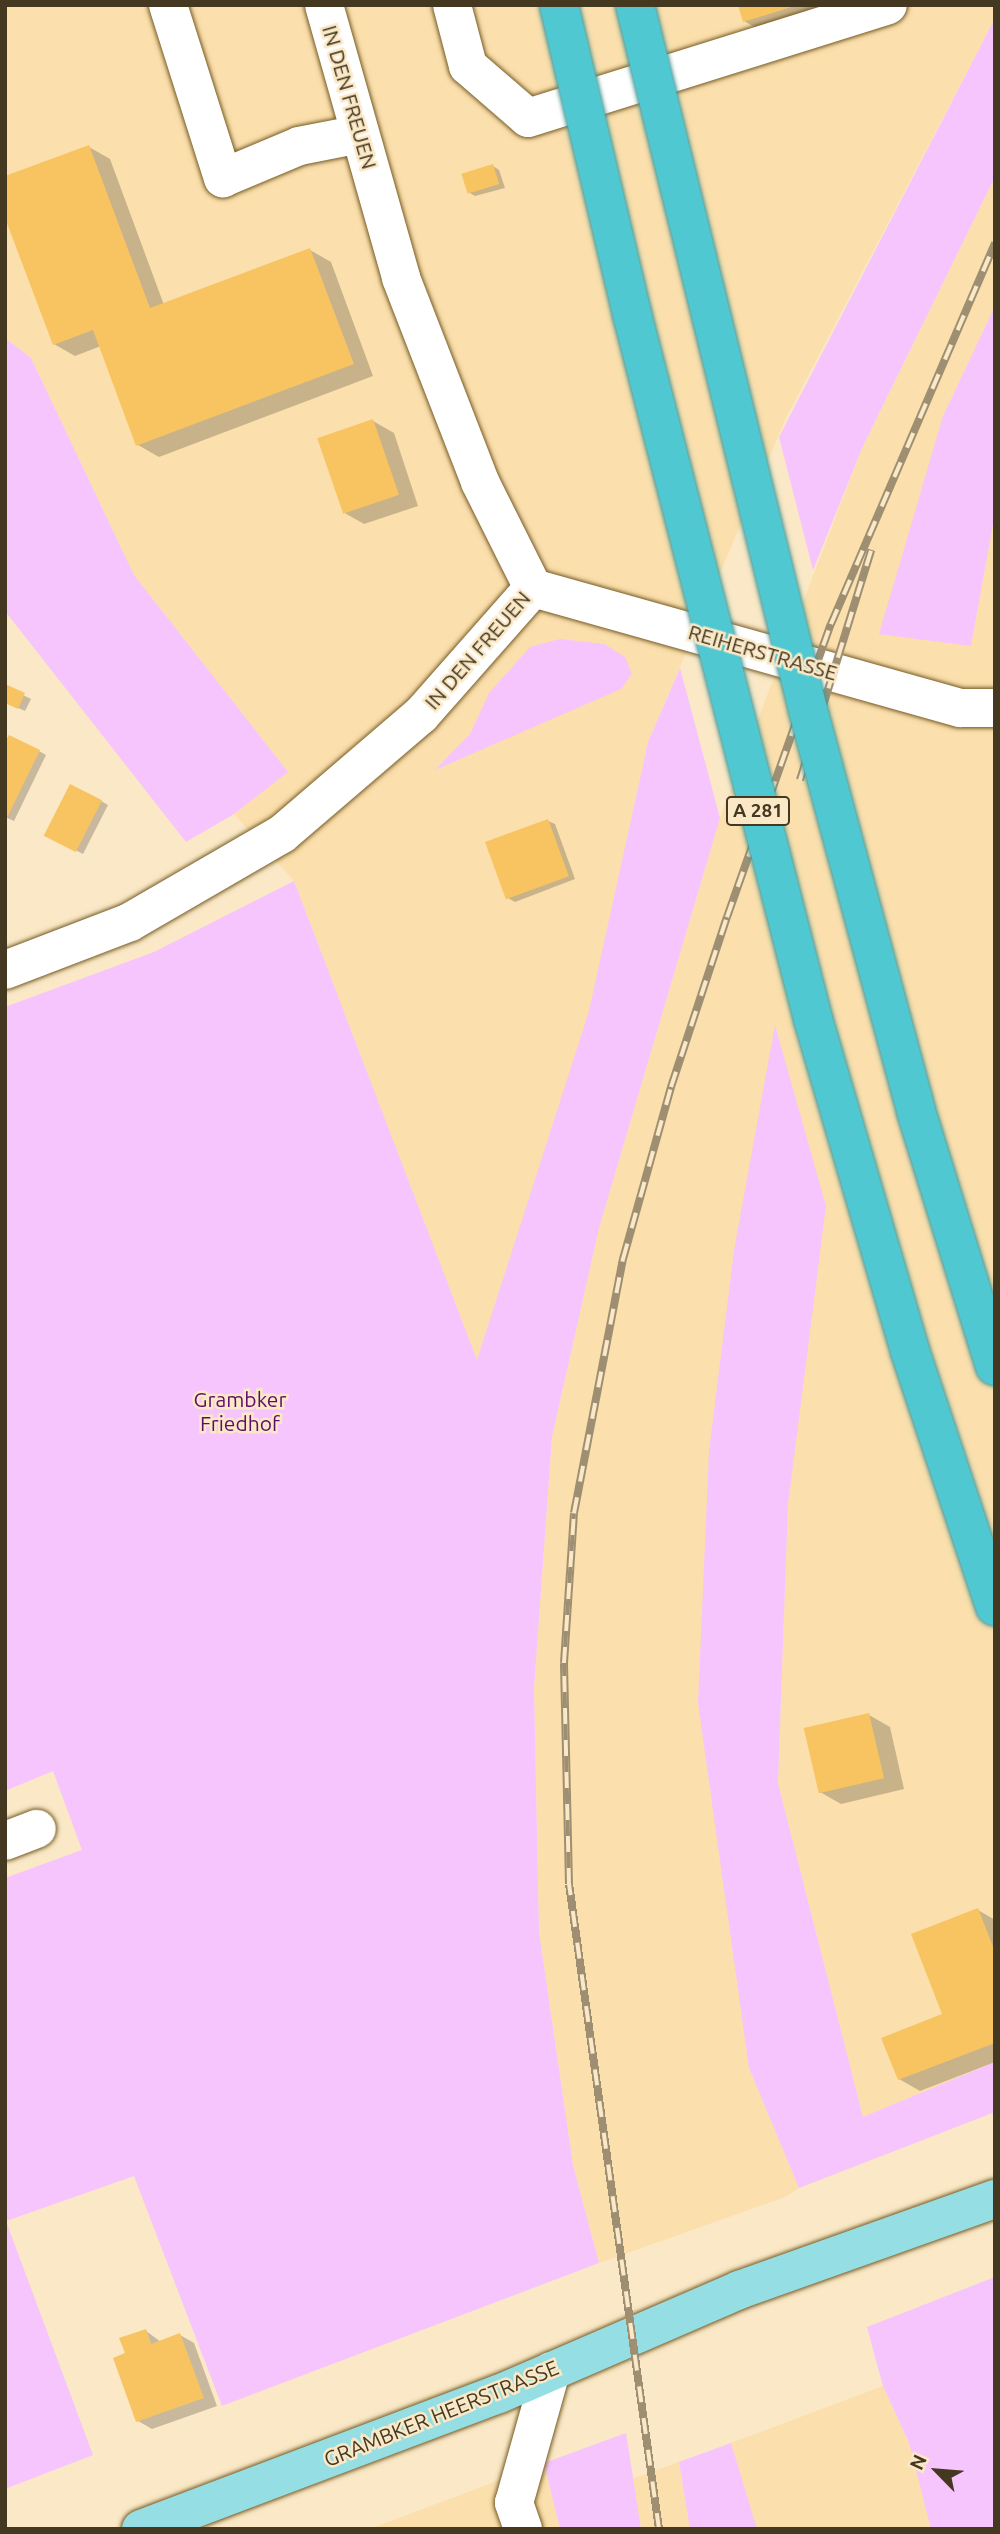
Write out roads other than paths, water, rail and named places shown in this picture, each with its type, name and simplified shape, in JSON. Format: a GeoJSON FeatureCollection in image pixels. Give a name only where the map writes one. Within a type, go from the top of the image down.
{"type":"FeatureCollection","features":[{"type":"Feature","properties":{"kind":"highway","name":"A 281"},"geometry":{"type":"LineString","coordinates":[[559,5],[639,341],[813,1019],[910,1351],[995,1606]]}},
{"type":"Feature","properties":{"kind":"highway"},"geometry":{"type":"LineString","coordinates":[[635,5],[808,710],[916,1111],[995,1366]]}},
{"type":"Feature","properties":{"kind":"main road","name":"GRAMBKER HEERSTRASSE"},"geometry":{"type":"LineString","coordinates":[[141,2529],[551,2371],[738,2290],[995,2199]]}},
{"type":"Feature","properties":{"kind":"street"},"geometry":{"type":"LineString","coordinates":[[167,5],[223,177],[299,146],[360,134]]}},
{"type":"Feature","properties":{"kind":"street","name":"IN DEN FREUEN"},"geometry":{"type":"LineString","coordinates":[[5,970],[130,922],[282,834],[421,715],[533,588],[480,482],[401,278],[324,5]]}},
{"type":"Feature","properties":{"kind":"street"},"geometry":{"type":"LineString","coordinates":[[452,5],[468,66],[528,118],[888,5]]}},
{"type":"Feature","properties":{"kind":"street","name":"REIHERSTRASSE"},"geometry":{"type":"LineString","coordinates":[[533,588],[960,708],[995,708]]}},
{"type":"Feature","properties":{"kind":"street"},"geometry":{"type":"LineString","coordinates":[[523,2529],[514,2503],[551,2371]]}},
{"type":"Feature","properties":{"kind":"railway"},"geometry":{"type":"LineString","coordinates":[[659,2529],[569,1884],[564,1663],[574,1513],[623,1259],[671,1087],[727,917],[831,624],[995,243]]}},
{"type":"Feature","properties":{"kind":"railway"},"geometry":{"type":"LineString","coordinates":[[800,780],[871,550]]}},
{"type":"Feature","properties":{"kind":"park label","name":"Grambker Friedhof"},"geometry":{"type":"Point","coordinates":[240,1411]}}]}
